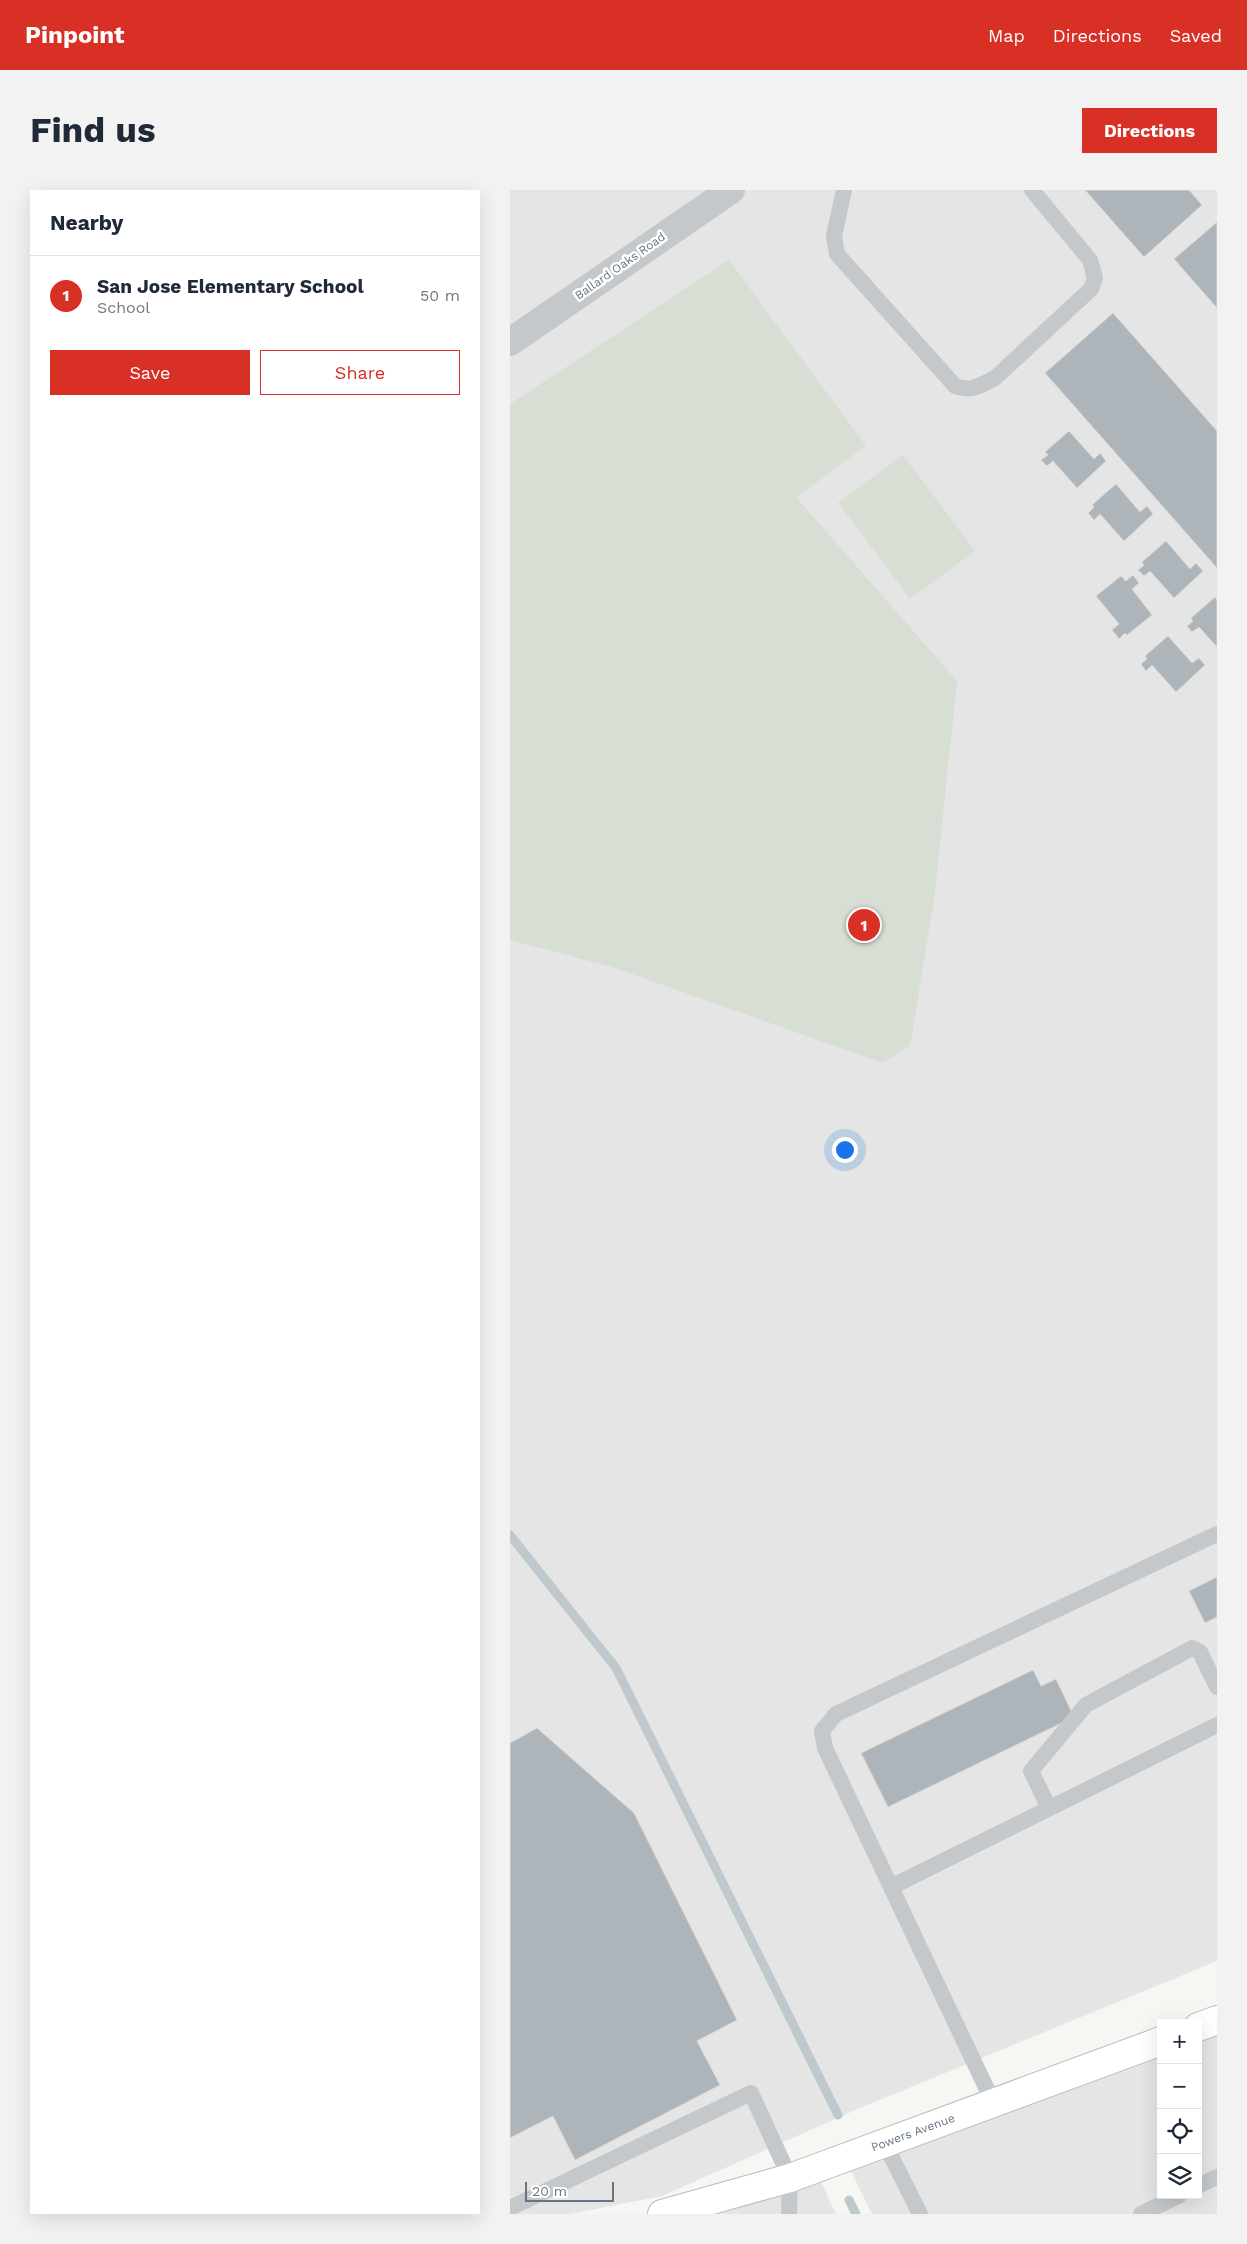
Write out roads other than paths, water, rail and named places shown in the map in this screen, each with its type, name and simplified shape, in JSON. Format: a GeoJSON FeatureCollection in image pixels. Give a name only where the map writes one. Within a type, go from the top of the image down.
{"type":"FeatureCollection","features":[{"type":"Feature","properties":{"kind":"street","name":"Ballard Oaks Road"},"geometry":{"type":"LineString","coordinates":[[510,342],[731,190]]}},
{"type":"Feature","properties":{"kind":"street"},"geometry":{"type":"LineString","coordinates":[[1202,2026],[1217,2020]]}},
{"type":"Feature","properties":{"kind":"street","name":"Powers Avenue"},"geometry":{"type":"LineString","coordinates":[[662,2214],[790,2178],[1157,2042]]}},
{"type":"Feature","properties":{"kind":"lane"},"geometry":{"type":"LineString","coordinates":[[844,190],[834,236],[837,254],[955,386],[967,390],[995,378],[1091,289],[1095,278],[1090,260],[1032,190]]}},
{"type":"Feature","properties":{"kind":"lane"},"geometry":{"type":"LineString","coordinates":[[993,2102],[825,1748],[822,1731],[836,1714],[1217,1534]]}},
{"type":"Feature","properties":{"kind":"lane"},"geometry":{"type":"LineString","coordinates":[[1049,1808],[1030,1771],[1086,1705],[1192,1648],[1200,1652],[1217,1687]]}},
{"type":"Feature","properties":{"kind":"lane"},"geometry":{"type":"LineString","coordinates":[[891,1887],[1217,1726]]}},
{"type":"Feature","properties":{"kind":"lane"},"geometry":{"type":"LineString","coordinates":[[510,2208],[751,2093],[790,2178],[789,2214]]}},
{"type":"Feature","properties":{"kind":"lane"},"geometry":{"type":"LineString","coordinates":[[884,2142],[920,2214]]}},
{"type":"Feature","properties":{"kind":"lane"},"geometry":{"type":"LineString","coordinates":[[1202,2184],[1217,2177]]}},
{"type":"Feature","properties":{"kind":"lane"},"geometry":{"type":"LineString","coordinates":[[1141,2214],[1172,2199]]}},
{"type":"Feature","properties":{"kind":"waterway"},"geometry":{"type":"LineString","coordinates":[[510,1535],[616,1668],[838,2115]]}},
{"type":"Feature","properties":{"kind":"waterway"},"geometry":{"type":"LineString","coordinates":[[849,2200],[856,2214]]}},
{"type":"Feature","properties":{"kind":"place","name":"San Jose Elementary School"},"geometry":{"type":"Point","coordinates":[864,925]}}]}
